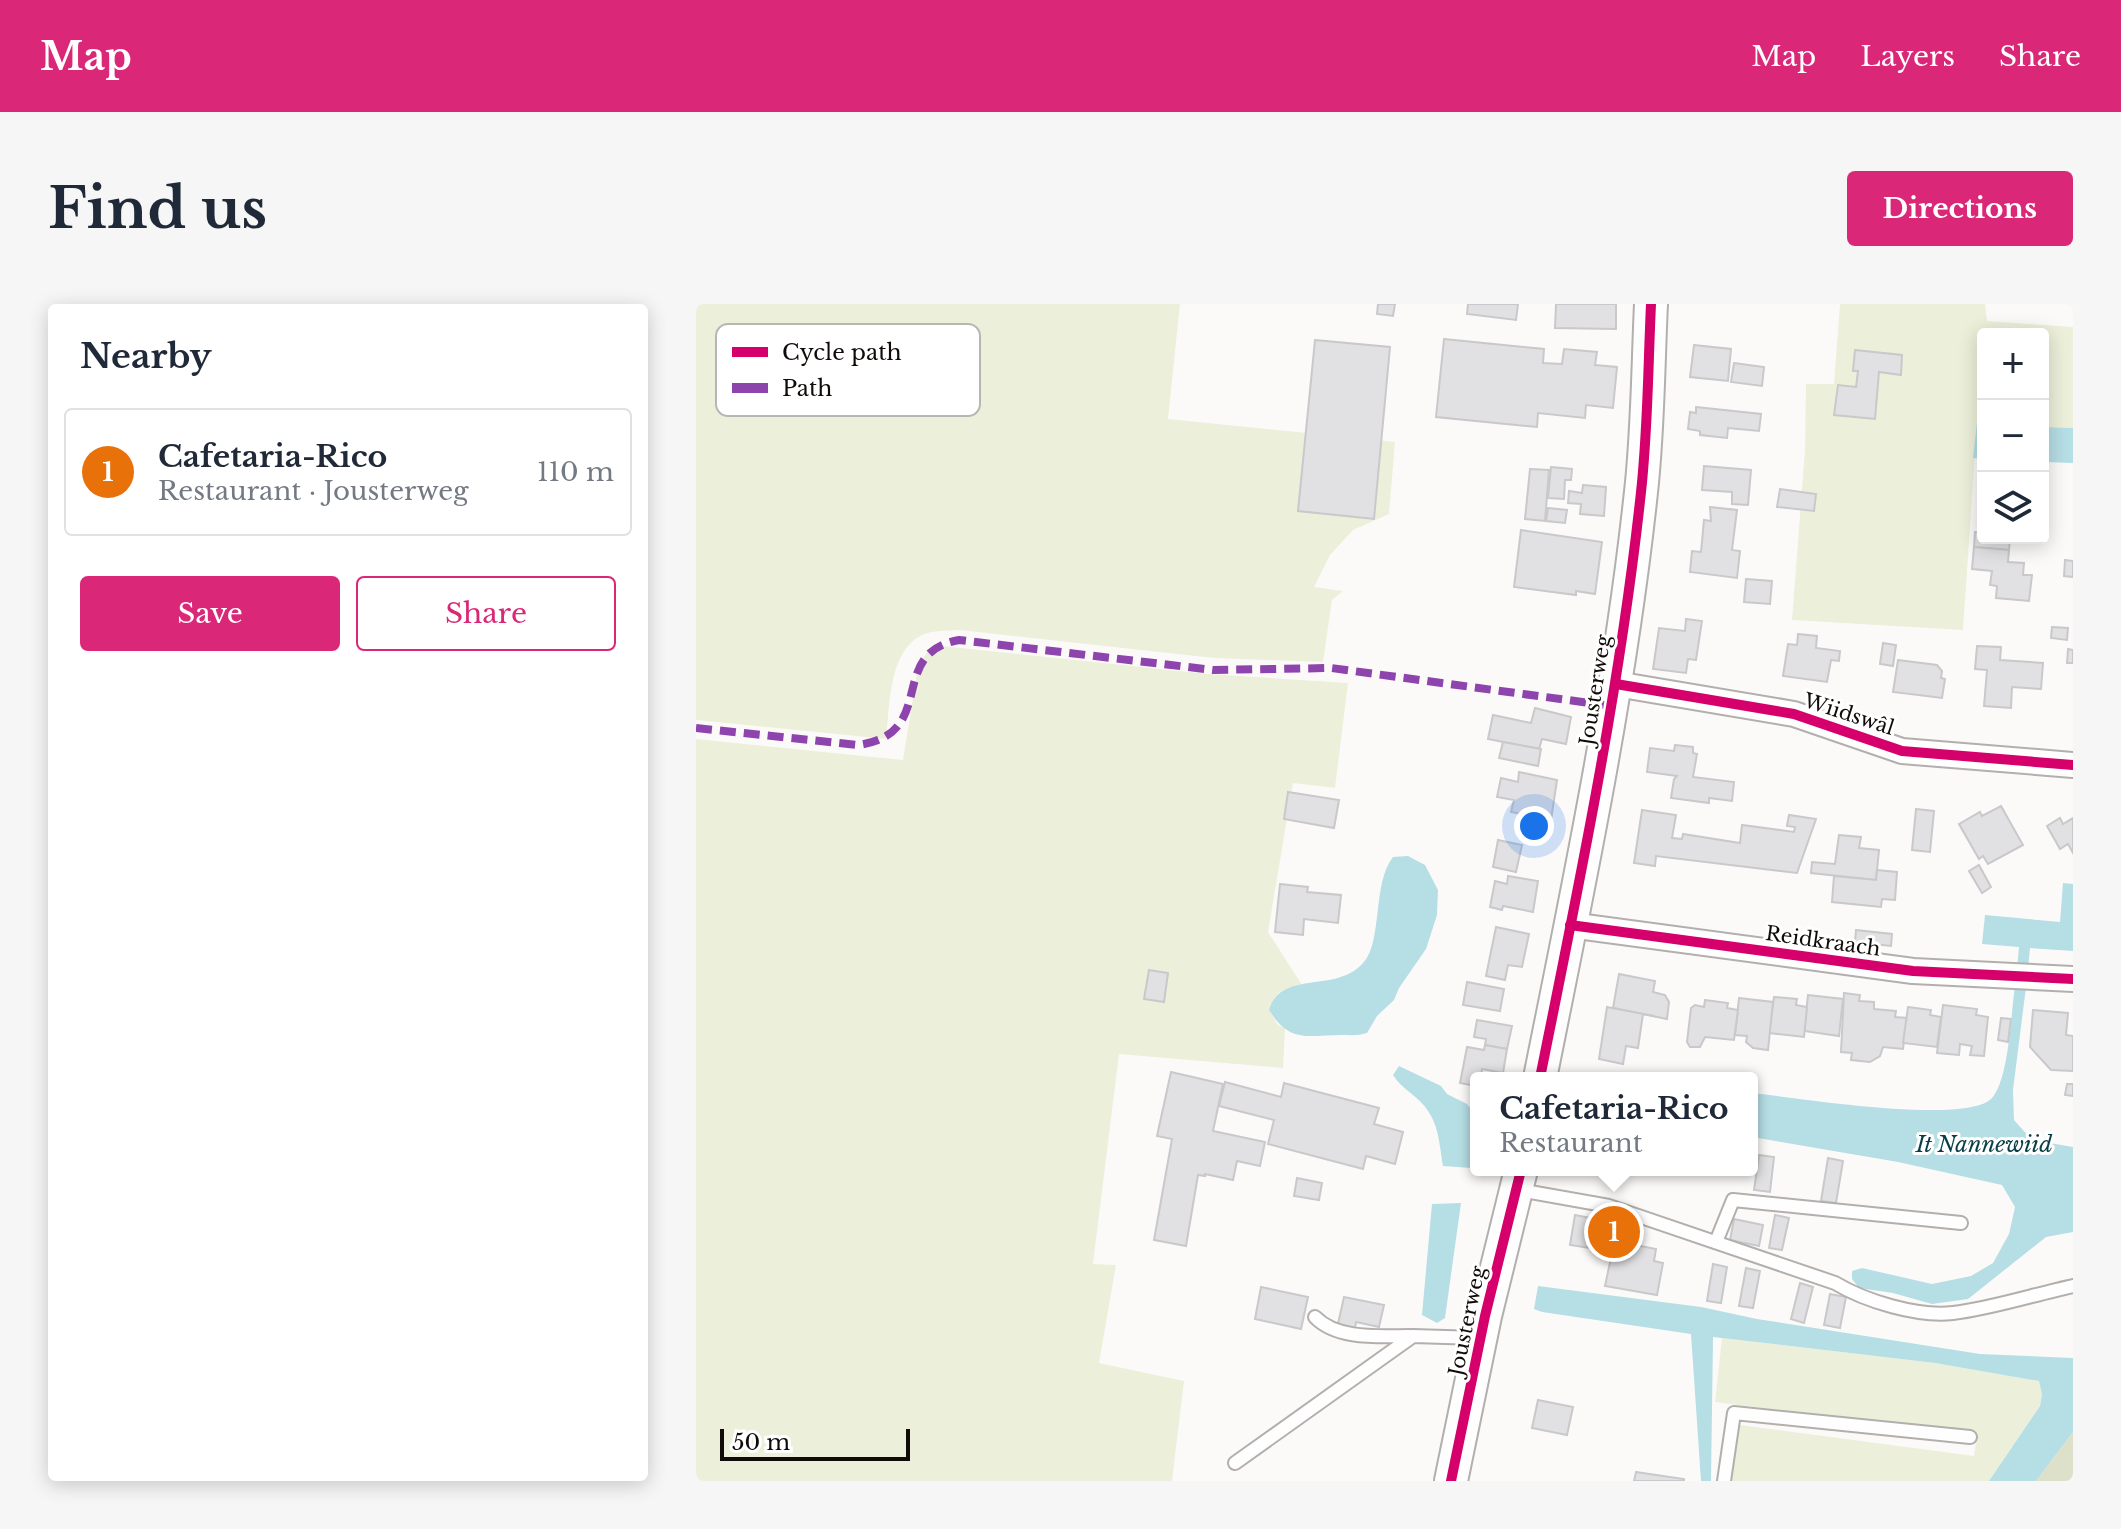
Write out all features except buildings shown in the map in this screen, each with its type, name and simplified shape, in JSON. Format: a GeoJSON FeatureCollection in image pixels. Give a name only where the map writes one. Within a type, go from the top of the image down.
{"type":"FeatureCollection","features":[{"type":"Feature","properties":{"kind":"street","name":"Jousterweg"},"geometry":{"type":"LineString","coordinates":[[1541,1072],[1616,684],[1641,494],[1647,428],[1651,304]]}},
{"type":"Feature","properties":{"kind":"street","name":"Wiidswâl"},"geometry":{"type":"LineString","coordinates":[[1616,684],[1794,714],[1902,751],[2073,765]]}},
{"type":"Feature","properties":{"kind":"street","name":"Reidkraach"},"geometry":{"type":"LineString","coordinates":[[1570,925],[1913,971],[2073,979]]}},
{"type":"Feature","properties":{"kind":"street","name":"Jousterweg"},"geometry":{"type":"LineString","coordinates":[[1451,1481],[1519,1180]]}},
{"type":"Feature","properties":{"kind":"lane"},"geometry":{"type":"LineString","coordinates":[[1519,1180],[1609,1206],[1835,1283],[1857,1296],[1909,1310],[1951,1314],[2073,1286]]}},
{"type":"Feature","properties":{"kind":"lane"},"geometry":{"type":"LineString","coordinates":[[1716,1242],[1733,1200],[1961,1223]]}},
{"type":"Feature","properties":{"kind":"lane"},"geometry":{"type":"LineString","coordinates":[[1315,1317],[1324,1327],[1349,1333],[1481,1338]]}},
{"type":"Feature","properties":{"kind":"lane"},"geometry":{"type":"LineString","coordinates":[[1235,1463],[1413,1336]]}},
{"type":"Feature","properties":{"kind":"lane"},"geometry":{"type":"LineString","coordinates":[[1724,1481],[1734,1413],[1970,1437]]}},
{"type":"Feature","properties":{"kind":"green space"},"geometry":{"type":"Polygon","coordinates":[[[696,304],[1180,304],[1168,419],[1395,442],[1389,514],[1353,530],[1330,555],[1314,587],[1343,591],[1332,600],[1323,662],[1214,658],[960,630],[941,631],[922,635],[903,654],[890,696],[886,739],[696,720],[696,304]]]}},
{"type":"Feature","properties":{"kind":"green space"},"geometry":{"type":"Polygon","coordinates":[[[1840,304],[1985,304],[1987,321],[2073,327],[2073,428],[2049,427],[2049,328],[1977,328],[1977,424],[1963,630],[1792,620],[1805,450],[1806,384],[1834,384],[1840,304]]]}},
{"type":"Feature","properties":{"kind":"green space"},"geometry":{"type":"Polygon","coordinates":[[[942,646],[1208,674],[1348,683],[1335,788],[1293,783],[1268,932],[1302,985],[1281,992],[1274,998],[1269,1010],[1278,1025],[1285,1028],[1283,1068],[1119,1054],[1093,1264],[1116,1265],[1099,1363],[1184,1381],[1172,1481],[696,1481],[696,739],[903,760],[918,667],[927,652],[942,646]]]}},
{"type":"Feature","properties":{"kind":"green space"},"geometry":{"type":"Polygon","coordinates":[[[1722,1338],[1935,1363],[2040,1381],[2040,1406],[1989,1481],[1726,1481],[1732,1440],[1740,1425],[1974,1456],[1977,1435],[1715,1402],[1722,1338]]]}},
{"type":"Feature","properties":{"kind":"green space"},"geometry":{"type":"Polygon","coordinates":[[[2073,1432],[2073,1481],[2036,1481],[2073,1432]]]}},
{"type":"Feature","properties":{"kind":"water"},"geometry":{"type":"Polygon","coordinates":[[[1977,423],[1977,458],[1973,458],[1977,423]]]}},
{"type":"Feature","properties":{"kind":"water"},"geometry":{"type":"Polygon","coordinates":[[[2049,427],[2073,428],[2073,463],[2049,462],[2049,427]]]}},
{"type":"Feature","properties":{"kind":"water"},"geometry":{"type":"Polygon","coordinates":[[[1408,856],[1425,865],[1438,890],[1437,915],[1426,949],[1394,1000],[1377,1016],[1367,1033],[1309,1036],[1284,1028],[1269,1010],[1275,997],[1297,985],[1339,978],[1363,963],[1373,941],[1387,868],[1393,857],[1408,856]]]}},
{"type":"Feature","properties":{"kind":"water"},"geometry":{"type":"Polygon","coordinates":[[[2063,883],[2073,884],[2073,951],[2030,948],[2028,969],[2017,968],[2019,947],[1982,944],[1985,915],[2060,922],[2063,883]]]}},
{"type":"Feature","properties":{"kind":"water","name":"It Nannewiid"},"geometry":{"type":"Polygon","coordinates":[[[2015,986],[2026,987],[2013,1090],[2014,1120],[2032,1140],[2073,1147],[2073,1232],[2046,1237],[1968,1299],[1932,1304],[1859,1288],[1852,1279],[1852,1271],[1862,1268],[1932,1284],[1971,1276],[1993,1263],[2009,1234],[2015,1207],[2002,1185],[1898,1162],[1758,1138],[1758,1094],[1878,1108],[1950,1110],[1976,1106],[1992,1098],[1998,1089],[2008,1045],[2015,986]]]}},
{"type":"Feature","properties":{"kind":"water"},"geometry":{"type":"Polygon","coordinates":[[[1399,1066],[1441,1086],[1447,1094],[1467,1104],[1470,1108],[1470,1168],[1443,1166],[1432,1117],[1393,1075],[1399,1066]]]}},
{"type":"Feature","properties":{"kind":"water"},"geometry":{"type":"Polygon","coordinates":[[[1461,1203],[1445,1318],[1437,1323],[1422,1315],[1432,1204],[1461,1203]]]}},
{"type":"Feature","properties":{"kind":"water"},"geometry":{"type":"Polygon","coordinates":[[[1538,1286],[1701,1307],[1757,1319],[1980,1354],[2073,1358],[2073,1432],[2036,1481],[1989,1481],[2040,1406],[2042,1394],[2039,1381],[1935,1363],[1713,1337],[1711,1481],[1701,1481],[1691,1334],[1542,1312],[1534,1309],[1538,1286]]]}},
{"type":"Feature","properties":{"kind":"marked path"},"geometry":{"type":"LineString","coordinates":[[696,728],[858,745],[883,738],[898,726],[924,660],[937,648],[959,640],[1213,670],[1331,668],[1612,706]]}},
{"type":"Feature","properties":{"kind":"cycle path"},"geometry":{"type":"LineString","coordinates":[[1541,1072],[1622,639],[1643,468],[1651,304]]}},
{"type":"Feature","properties":{"kind":"cycle path"},"geometry":{"type":"LineString","coordinates":[[1616,684],[1794,714],[1902,751],[2073,765]]}},
{"type":"Feature","properties":{"kind":"cycle path"},"geometry":{"type":"LineString","coordinates":[[1570,925],[1913,971],[2073,979]]}},
{"type":"Feature","properties":{"kind":"cycle path"},"geometry":{"type":"LineString","coordinates":[[1451,1481],[1485,1316],[1520,1176]]}},
{"type":"Feature","properties":{"kind":"place","name":"Cafetaria-Rico"},"geometry":{"type":"Point","coordinates":[1614,1232]}}]}
